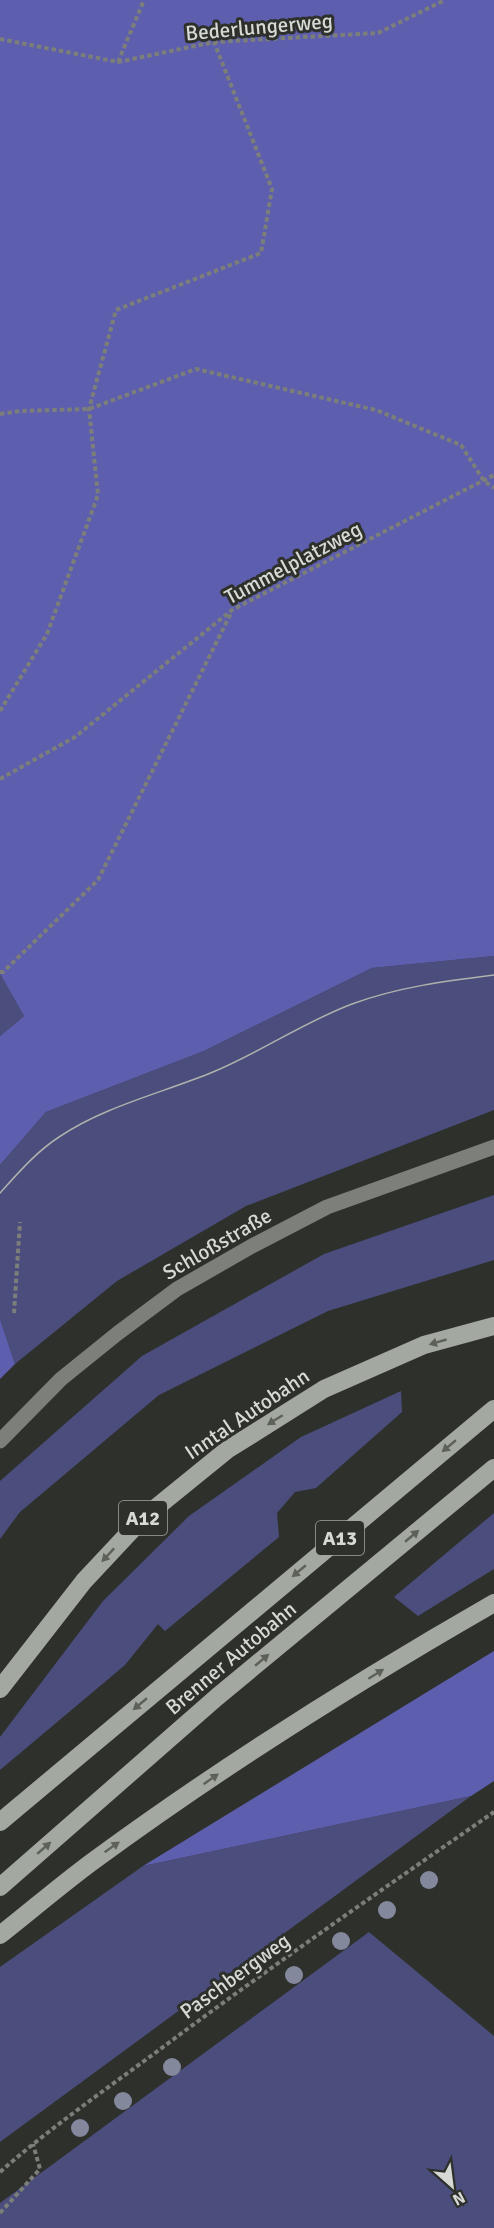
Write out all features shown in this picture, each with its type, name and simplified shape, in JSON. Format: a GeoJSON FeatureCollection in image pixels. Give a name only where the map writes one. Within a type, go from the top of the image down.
{"type":"FeatureCollection","features":[{"type":"Feature","properties":{"kind":"highway","name":"Inntal Autobahn"},"geometry":{"type":"LineString","coordinates":[[0,1689],[84,1581],[142,1519],[227,1450],[324,1389],[424,1346],[494,1326]]}},
{"type":"Feature","properties":{"kind":"highway","name":"Brenner Autobahn"},"geometry":{"type":"LineString","coordinates":[[0,1822],[494,1409]]}},
{"type":"Feature","properties":{"kind":"highway","name":"Brenner Autobahn"},"geometry":{"type":"LineString","coordinates":[[0,1887],[217,1697],[494,1468]]}},
{"type":"Feature","properties":{"kind":"highway"},"geometry":{"type":"LineString","coordinates":[[0,1935],[96,1859],[236,1762],[431,1639],[494,1603]]}},
{"type":"Feature","properties":{"kind":"main road","name":"Schloßstraße"},"geometry":{"type":"LineString","coordinates":[[0,1441],[62,1379],[177,1289],[252,1246],[327,1208],[494,1147]]}},
{"type":"Feature","properties":{"kind":"path"},"geometry":{"type":"LineString","coordinates":[[118,62],[144,0]]}},
{"type":"Feature","properties":{"kind":"path","name":"Bederlungerweg"},"geometry":{"type":"LineString","coordinates":[[0,39],[118,62],[214,42],[378,33],[445,0]]}},
{"type":"Feature","properties":{"kind":"path"},"geometry":{"type":"LineString","coordinates":[[0,711],[47,634],[98,495],[89,409],[116,310],[261,253],[272,189],[214,42]]}},
{"type":"Feature","properties":{"kind":"path"},"geometry":{"type":"LineString","coordinates":[[0,414],[20,411],[89,409],[196,369],[376,410],[461,445],[484,481],[494,488]]}},
{"type":"Feature","properties":{"kind":"path","name":"Tummelplatzweg"},"geometry":{"type":"LineString","coordinates":[[0,779],[75,737],[232,610],[494,476]]}},
{"type":"Feature","properties":{"kind":"path"},"geometry":{"type":"LineString","coordinates":[[0,972],[3,972],[98,880],[232,610]]}},
{"type":"Feature","properties":{"kind":"path"},"geometry":{"type":"LineString","coordinates":[[14,1313],[20,1222]]}},
{"type":"Feature","properties":{"kind":"path","name":"Paschbergweg"},"geometry":{"type":"LineString","coordinates":[[0,2172],[33,2144],[346,1914],[494,1812]]}},
{"type":"Feature","properties":{"kind":"path"},"geometry":{"type":"LineString","coordinates":[[0,2213],[40,2169],[33,2144]]}},
{"type":"Feature","properties":{"kind":"shaded area"},"geometry":{"type":"Polygon","coordinates":[[[0,0],[494,0],[494,956],[372,968],[204,1051],[46,1112],[0,1165],[0,1036],[24,1016],[0,974],[0,0]]]}},
{"type":"Feature","properties":{"kind":"shaded area"},"geometry":{"type":"Polygon","coordinates":[[[494,956],[494,1110],[246,1206],[117,1281],[15,1364],[0,1319],[0,1165],[46,1112],[204,1051],[372,968],[494,956]]]}},
{"type":"Feature","properties":{"kind":"shaded area"},"geometry":{"type":"Polygon","coordinates":[[[0,974],[24,1016],[0,1036],[0,974]]]}},
{"type":"Feature","properties":{"kind":"shaded area"},"geometry":{"type":"Polygon","coordinates":[[[494,1195],[494,1260],[328,1311],[159,1395],[20,1512],[0,1539],[0,1481],[142,1356],[324,1254],[494,1195]]]}},
{"type":"Feature","properties":{"kind":"shaded area"},"geometry":{"type":"Polygon","coordinates":[[[0,1319],[15,1364],[0,1379],[0,1319]]]}},
{"type":"Feature","properties":{"kind":"shaded area"},"geometry":{"type":"Polygon","coordinates":[[[401,1391],[402,1412],[316,1488],[295,1492],[277,1513],[279,1537],[165,1631],[158,1624],[125,1665],[0,1770],[0,1737],[103,1601],[189,1516],[301,1437],[401,1391]]]}},
{"type":"Feature","properties":{"kind":"shaded area"},"geometry":{"type":"Polygon","coordinates":[[[494,1513],[494,1569],[418,1616],[394,1597],[494,1513]]]}},
{"type":"Feature","properties":{"kind":"shaded area"},"geometry":{"type":"Polygon","coordinates":[[[494,1651],[494,1781],[471,1796],[143,1866],[494,1651]]]}},
{"type":"Feature","properties":{"kind":"shaded area"},"geometry":{"type":"Polygon","coordinates":[[[471,1796],[0,2142],[0,1967],[143,1866],[471,1796]]]}},
{"type":"Feature","properties":{"kind":"shaded area"},"geometry":{"type":"Polygon","coordinates":[[[369,1932],[494,2036],[494,2228],[0,2228],[0,2203],[369,1932]]]}},
{"type":"Feature","properties":{"kind":"tram line"},"geometry":{"type":"LineString","coordinates":[[0,1193],[28,1163],[59,1137],[114,1108],[213,1072],[334,1011],[369,998],[440,982],[494,975]]}}]}
